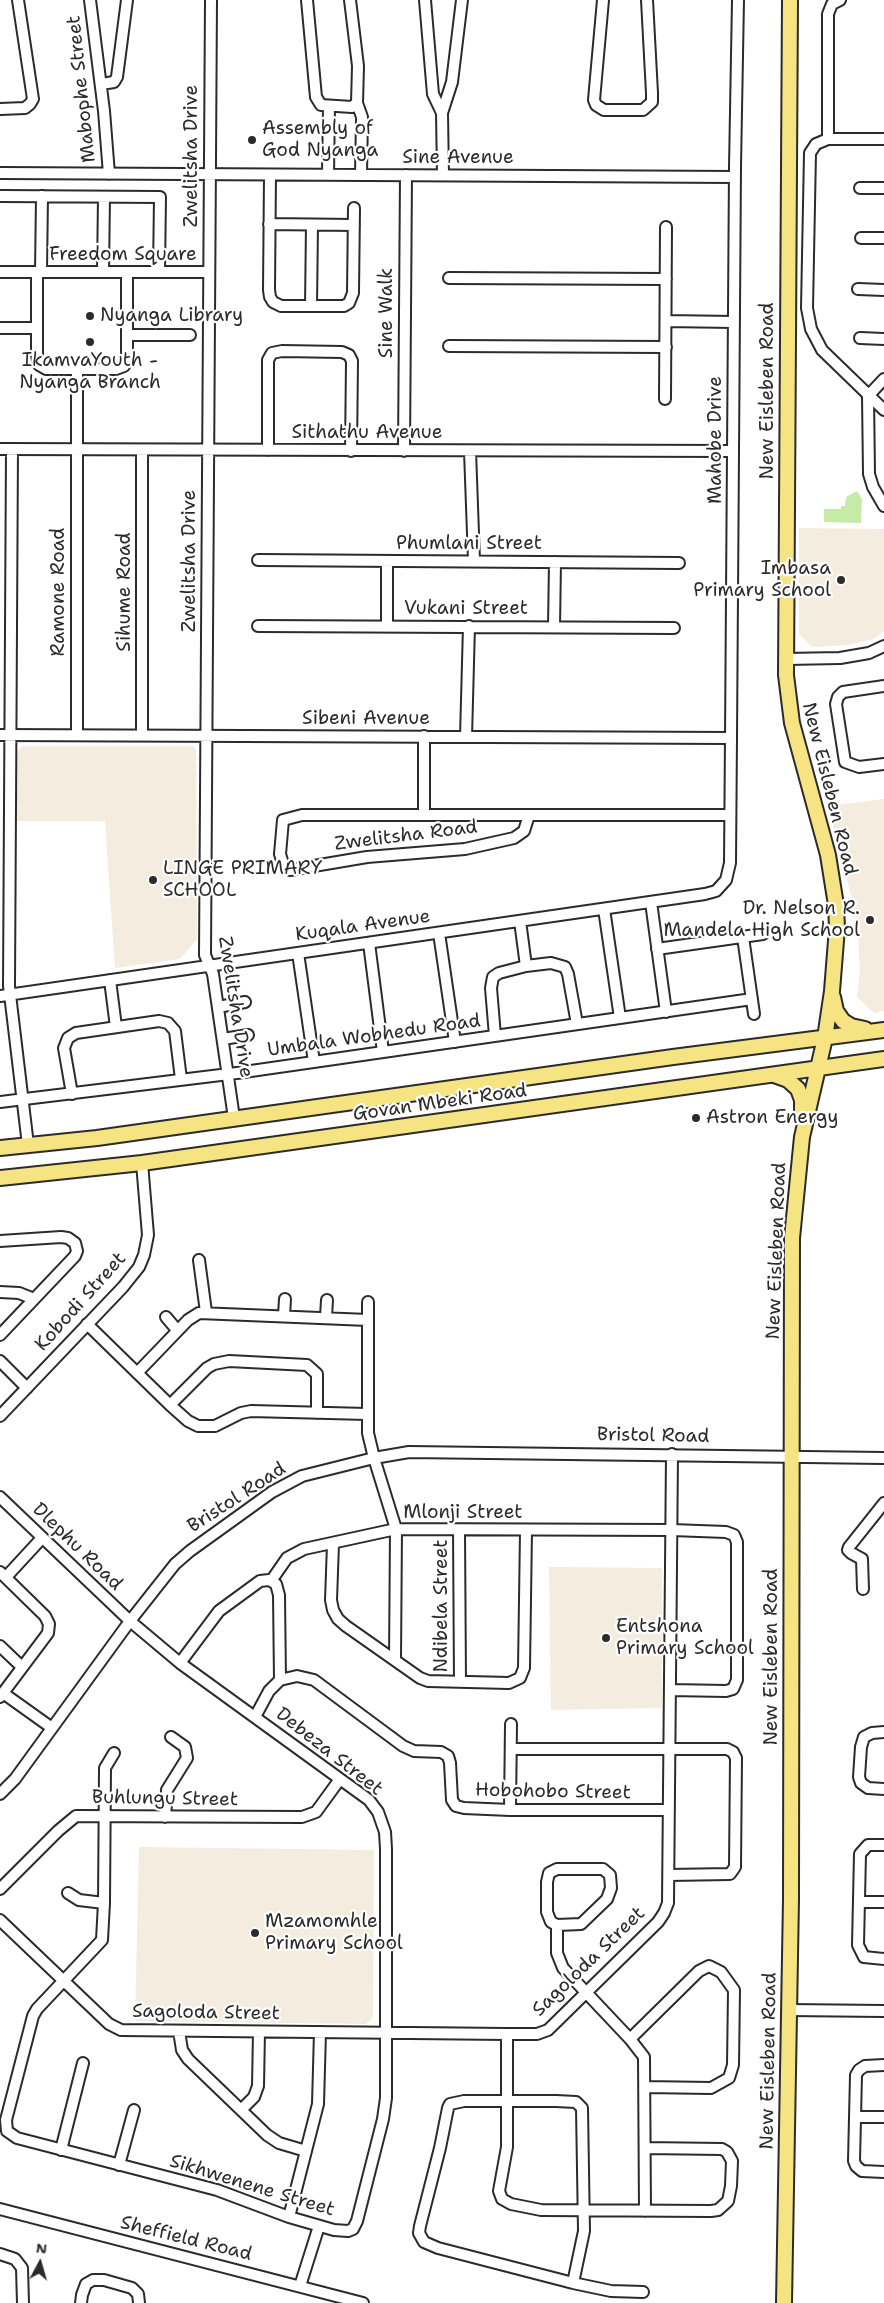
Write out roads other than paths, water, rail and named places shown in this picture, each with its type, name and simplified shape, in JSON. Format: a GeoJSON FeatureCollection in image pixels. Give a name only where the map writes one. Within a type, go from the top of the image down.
{"type":"FeatureCollection","features":[{"type":"Feature","properties":{"kind":"main road","name":"New Eisleben Road"},"geometry":{"type":"LineString","coordinates":[[784,2303],[788,2010],[792,1899],[790,1456],[792,1238],[802,1137],[825,1038],[832,991],[837,928],[828,855],[789,708],[786,659],[790,0]]}},
{"type":"Feature","properties":{"kind":"main road"},"geometry":{"type":"LineString","coordinates":[[832,991],[836,1011],[843,1021],[857,1028],[881,1030]]}},
{"type":"Feature","properties":{"kind":"main road","name":"Govan Mbeki Road"},"geometry":{"type":"LineString","coordinates":[[0,1148],[881,1030]]}},
{"type":"Feature","properties":{"kind":"main road","name":"Govan Mbeki Road"},"geometry":{"type":"LineString","coordinates":[[0,1178],[142,1163],[884,1059]]}},
{"type":"Feature","properties":{"kind":"main road"},"geometry":{"type":"LineString","coordinates":[[774,1075],[788,1080],[800,1093],[802,1137]]}},
{"type":"Feature","properties":{"kind":"street"},"geometry":{"type":"LineString","coordinates":[[0,109],[25,108],[30,104],[32,98],[18,0]]}},
{"type":"Feature","properties":{"kind":"street","name":"Mabophe Street"},"geometry":{"type":"LineString","coordinates":[[90,0],[101,84],[109,174]]}},
{"type":"Feature","properties":{"kind":"street"},"geometry":{"type":"LineString","coordinates":[[101,84],[111,83],[117,77],[127,0]]}},
{"type":"Feature","properties":{"kind":"street","name":"Zwelitsha Drive"},"geometry":{"type":"LineString","coordinates":[[210,0],[205,955],[214,974],[234,1118]]}},
{"type":"Feature","properties":{"kind":"street"},"geometry":{"type":"LineString","coordinates":[[308,0],[316,97],[321,105],[352,106],[357,103]]}},
{"type":"Feature","properties":{"kind":"street"},"geometry":{"type":"LineString","coordinates":[[350,0],[358,66],[357,103],[362,118],[361,175]]}},
{"type":"Feature","properties":{"kind":"street"},"geometry":{"type":"LineString","coordinates":[[425,0],[433,94],[442,113]]}},
{"type":"Feature","properties":{"kind":"street"},"geometry":{"type":"LineString","coordinates":[[442,176],[442,113],[452,82],[462,0]]}},
{"type":"Feature","properties":{"kind":"street"},"geometry":{"type":"LineString","coordinates":[[603,0],[594,100],[604,110],[642,110],[652,102],[647,0]]}},
{"type":"Feature","properties":{"kind":"street","name":"Mahobe Drive"},"geometry":{"type":"LineString","coordinates":[[726,880],[730,863],[738,0]]}},
{"type":"Feature","properties":{"kind":"street"},"geometry":{"type":"LineString","coordinates":[[828,139],[828,14],[832,4],[840,0]]}},
{"type":"Feature","properties":{"kind":"street"},"geometry":{"type":"LineString","coordinates":[[328,175],[329,106]]}},
{"type":"Feature","properties":{"kind":"street"},"geometry":{"type":"LineString","coordinates":[[884,138],[828,139],[812,148],[808,161],[808,319],[822,350],[884,410]]}},
{"type":"Feature","properties":{"kind":"street","name":"Sine Avenue"},"geometry":{"type":"LineString","coordinates":[[0,173],[735,177]]}},
{"type":"Feature","properties":{"kind":"street"},"geometry":{"type":"LineString","coordinates":[[270,175],[270,297],[273,302],[281,306],[344,306],[352,299],[354,208]]}},
{"type":"Feature","properties":{"kind":"street","name":"Sine Walk"},"geometry":{"type":"LineString","coordinates":[[404,451],[406,175]]}},
{"type":"Feature","properties":{"kind":"street"},"geometry":{"type":"LineString","coordinates":[[860,188],[884,188]]}},
{"type":"Feature","properties":{"kind":"street"},"geometry":{"type":"LineString","coordinates":[[0,196],[160,197],[159,272]]}},
{"type":"Feature","properties":{"kind":"street"},"geometry":{"type":"LineString","coordinates":[[42,196],[37,328],[39,365],[46,369],[116,369],[124,366],[128,357],[127,272]]}},
{"type":"Feature","properties":{"kind":"street"},"geometry":{"type":"LineString","coordinates":[[103,272],[104,197]]}},
{"type":"Feature","properties":{"kind":"street"},"geometry":{"type":"LineString","coordinates":[[269,224],[354,225]]}},
{"type":"Feature","properties":{"kind":"street"},"geometry":{"type":"LineString","coordinates":[[311,306],[312,224]]}},
{"type":"Feature","properties":{"kind":"street"},"geometry":{"type":"LineString","coordinates":[[665,399],[666,227]]}},
{"type":"Feature","properties":{"kind":"street"},"geometry":{"type":"LineString","coordinates":[[861,238],[884,238]]}},
{"type":"Feature","properties":{"kind":"street","name":"Freedom Square"},"geometry":{"type":"LineString","coordinates":[[0,272],[209,272]]}},
{"type":"Feature","properties":{"kind":"street"},"geometry":{"type":"LineString","coordinates":[[449,278],[666,279]]}},
{"type":"Feature","properties":{"kind":"street"},"geometry":{"type":"LineString","coordinates":[[858,290],[884,290]]}},
{"type":"Feature","properties":{"kind":"street"},"geometry":{"type":"LineString","coordinates":[[666,321],[734,322]]}},
{"type":"Feature","properties":{"kind":"street"},"geometry":{"type":"LineString","coordinates":[[0,328],[37,328]]}},
{"type":"Feature","properties":{"kind":"street"},"geometry":{"type":"LineString","coordinates":[[127,335],[190,334]]}},
{"type":"Feature","properties":{"kind":"street"},"geometry":{"type":"LineString","coordinates":[[860,338],[884,339]]}},
{"type":"Feature","properties":{"kind":"street"},"geometry":{"type":"LineString","coordinates":[[448,346],[666,347]]}},
{"type":"Feature","properties":{"kind":"street"},"geometry":{"type":"LineString","coordinates":[[268,450],[268,360],[272,352],[282,351],[342,352],[352,361],[351,451]]}},
{"type":"Feature","properties":{"kind":"street","name":"Ramone Road"},"geometry":{"type":"LineString","coordinates":[[77,369],[77,735]]}},
{"type":"Feature","properties":{"kind":"street"},"geometry":{"type":"LineString","coordinates":[[884,379],[868,396],[869,474],[884,506]]}},
{"type":"Feature","properties":{"kind":"street","name":"Sithathu Avenue"},"geometry":{"type":"LineString","coordinates":[[0,449],[733,451]]}},
{"type":"Feature","properties":{"kind":"street"},"geometry":{"type":"LineString","coordinates":[[12,449],[5,735],[5,995],[23,1101],[28,1145]]}},
{"type":"Feature","properties":{"kind":"street","name":"Sihume Road"},"geometry":{"type":"LineString","coordinates":[[142,450],[142,735]]}},
{"type":"Feature","properties":{"kind":"street"},"geometry":{"type":"LineString","coordinates":[[470,451],[474,561]]}},
{"type":"Feature","properties":{"kind":"street","name":"Phumlani Street"},"geometry":{"type":"LineString","coordinates":[[258,560],[679,563]]}},
{"type":"Feature","properties":{"kind":"street"},"geometry":{"type":"LineString","coordinates":[[387,561],[387,626]]}},
{"type":"Feature","properties":{"kind":"street"},"geometry":{"type":"LineString","coordinates":[[554,627],[555,562]]}},
{"type":"Feature","properties":{"kind":"street","name":"Vukani Street"},"geometry":{"type":"LineString","coordinates":[[258,626],[674,628]]}},
{"type":"Feature","properties":{"kind":"street"},"geometry":{"type":"LineString","coordinates":[[466,737],[468,626]]}},
{"type":"Feature","properties":{"kind":"street"},"geometry":{"type":"LineString","coordinates":[[786,659],[840,658],[868,653],[884,646]]}},
{"type":"Feature","properties":{"kind":"street"},"geometry":{"type":"LineString","coordinates":[[884,686],[843,692],[838,697],[836,704],[845,762],[851,766],[858,767],[884,764]]}},
{"type":"Feature","properties":{"kind":"street","name":"Sibeni Avenue"},"geometry":{"type":"LineString","coordinates":[[5,735],[731,738]]}},
{"type":"Feature","properties":{"kind":"street","name":"Zwelitsha Road"},"geometry":{"type":"LineString","coordinates":[[424,736],[424,815]]}},
{"type":"Feature","properties":{"kind":"street","name":"Zwelitsha Road"},"geometry":{"type":"LineString","coordinates":[[529,815],[521,834],[465,849],[367,857],[290,870],[281,859],[282,820],[296,815],[424,815],[529,815],[730,815]]}},
{"type":"Feature","properties":{"kind":"street","name":"Kuqala Avenue"},"geometry":{"type":"LineString","coordinates":[[5,995],[705,894],[716,891],[726,880]]}},
{"type":"Feature","properties":{"kind":"street"},"geometry":{"type":"LineString","coordinates":[[651,902],[666,1012]]}},
{"type":"Feature","properties":{"kind":"street"},"geometry":{"type":"LineString","coordinates":[[604,909],[620,1018]]}},
{"type":"Feature","properties":{"kind":"street"},"geometry":{"type":"LineString","coordinates":[[520,921],[526,966]]}},
{"type":"Feature","properties":{"kind":"street"},"geometry":{"type":"LineString","coordinates":[[439,933],[455,1042]]}},
{"type":"Feature","properties":{"kind":"street"},"geometry":{"type":"LineString","coordinates":[[657,949],[763,934]]}},
{"type":"Feature","properties":{"kind":"street"},"geometry":{"type":"LineString","coordinates":[[743,936],[754,1014]]}},
{"type":"Feature","properties":{"kind":"street"},"geometry":{"type":"LineString","coordinates":[[369,943],[383,1052]]}},
{"type":"Feature","properties":{"kind":"street"},"geometry":{"type":"LineString","coordinates":[[298,953],[314,1062]]}},
{"type":"Feature","properties":{"kind":"street"},"geometry":{"type":"LineString","coordinates":[[495,1036],[490,988],[493,977],[499,973],[526,966],[551,963],[565,967],[577,1024]]}},
{"type":"Feature","properties":{"kind":"street"},"geometry":{"type":"LineString","coordinates":[[110,980],[116,1027]]}},
{"type":"Feature","properties":{"kind":"street","name":"Umbala Wobhedu Road"},"geometry":{"type":"LineString","coordinates":[[0,1102],[23,1101],[228,1074],[752,1000]]}},
{"type":"Feature","properties":{"kind":"street"},"geometry":{"type":"LineString","coordinates":[[218,1007],[245,1002]]}},
{"type":"Feature","properties":{"kind":"street"},"geometry":{"type":"LineString","coordinates":[[72,1094],[64,1048],[68,1038],[76,1033],[159,1021],[172,1026],[175,1031],[181,1080]]}},
{"type":"Feature","properties":{"kind":"street"},"geometry":{"type":"LineString","coordinates":[[223,1039],[248,1035]]}},
{"type":"Feature","properties":{"kind":"street","name":"Kobodi Street"},"geometry":{"type":"LineString","coordinates":[[0,1416],[123,1287],[139,1267],[144,1255],[148,1235],[142,1163]]}},
{"type":"Feature","properties":{"kind":"street"},"geometry":{"type":"LineString","coordinates":[[0,1241],[61,1237],[68,1238],[75,1243],[77,1251],[75,1256],[0,1335]]}},
{"type":"Feature","properties":{"kind":"street"},"geometry":{"type":"LineString","coordinates":[[199,1260],[206,1312]]}},
{"type":"Feature","properties":{"kind":"street"},"geometry":{"type":"LineString","coordinates":[[0,1292],[19,1293],[34,1299]]}},
{"type":"Feature","properties":{"kind":"street"},"geometry":{"type":"LineString","coordinates":[[284,1316],[285,1299]]}},
{"type":"Feature","properties":{"kind":"street"},"geometry":{"type":"LineString","coordinates":[[326,1317],[327,1300]]}},
{"type":"Feature","properties":{"kind":"street"},"geometry":{"type":"LineString","coordinates":[[368,1302],[367,1414],[374,1458],[396,1529],[395,1660]]}},
{"type":"Feature","properties":{"kind":"street"},"geometry":{"type":"LineString","coordinates":[[136,1372],[193,1316],[206,1312],[368,1320]]}},
{"type":"Feature","properties":{"kind":"street"},"geometry":{"type":"LineString","coordinates":[[166,1317],[177,1330]]}},
{"type":"Feature","properties":{"kind":"street"},"geometry":{"type":"LineString","coordinates":[[87,1324],[188,1421],[204,1427],[215,1426],[241,1413],[252,1411],[367,1414]]}},
{"type":"Feature","properties":{"kind":"street"},"geometry":{"type":"LineString","coordinates":[[0,1361],[27,1388]]}},
{"type":"Feature","properties":{"kind":"street"},"geometry":{"type":"LineString","coordinates":[[170,1405],[214,1364],[230,1361],[307,1365],[317,1374],[317,1413]]}},
{"type":"Feature","properties":{"kind":"street","name":"Bristol Road"},"geometry":{"type":"LineString","coordinates":[[0,1794],[15,1779],[164,1577],[190,1550],[272,1492],[311,1473],[409,1452],[884,1458]]}},
{"type":"Feature","properties":{"kind":"street","name":"Sagoloda Street"},"geometry":{"type":"LineString","coordinates":[[0,1920],[115,2028],[126,2031],[537,2034],[548,2030],[587,1994],[664,1913],[669,1895],[672,1454]]}},
{"type":"Feature","properties":{"kind":"street","name":"Dlephu Road"},"geometry":{"type":"LineString","coordinates":[[0,1497],[130,1621]]}},
{"type":"Feature","properties":{"kind":"street"},"geometry":{"type":"LineString","coordinates":[[862,1589],[862,1559],[848,1550],[884,1503]]}},
{"type":"Feature","properties":{"kind":"street","name":"Mlonji Street"},"geometry":{"type":"LineString","coordinates":[[271,1581],[283,1562],[294,1553],[304,1549],[396,1529],[672,1530],[726,1532],[734,1535],[737,1542],[737,1680],[733,1688],[726,1691],[670,1690]]}},
{"type":"Feature","properties":{"kind":"street","name":"Ndibela Street"},"geometry":{"type":"LineString","coordinates":[[459,1530],[460,1682]]}},
{"type":"Feature","properties":{"kind":"street"},"geometry":{"type":"LineString","coordinates":[[334,1544],[331,1593],[333,1610],[338,1619],[346,1626],[420,1678],[428,1681],[509,1683],[516,1681],[523,1673],[526,1530]]}},
{"type":"Feature","properties":{"kind":"street"},"geometry":{"type":"LineString","coordinates":[[42,1538],[3,1574],[46,1616],[49,1624],[48,1634],[2,1695],[52,1728]]}},
{"type":"Feature","properties":{"kind":"street"},"geometry":{"type":"LineString","coordinates":[[180,1662],[219,1611],[260,1581],[271,1581],[276,1584],[279,1594],[280,1680],[269,1692],[255,1717]]}},
{"type":"Feature","properties":{"kind":"street","name":"Debeza Street"},"geometry":{"type":"LineString","coordinates":[[130,1621],[180,1662],[369,1800],[378,1812],[385,1832],[386,2032]]}},
{"type":"Feature","properties":{"kind":"street"},"geometry":{"type":"LineString","coordinates":[[0,1646],[22,1667]]}},
{"type":"Feature","properties":{"kind":"street","name":"Hobohobo Street"},"geometry":{"type":"LineString","coordinates":[[280,1680],[297,1676],[314,1680],[403,1746],[414,1751],[441,1752],[448,1756],[452,1800],[456,1806],[510,1810],[669,1810]]}},
{"type":"Feature","properties":{"kind":"street"},"geometry":{"type":"LineString","coordinates":[[510,1810],[511,1724]]}},
{"type":"Feature","properties":{"kind":"street"},"geometry":{"type":"LineString","coordinates":[[884,1732],[872,1733],[864,1737],[860,1748],[859,1777],[861,1783],[868,1788],[884,1789]]}},
{"type":"Feature","properties":{"kind":"street"},"geometry":{"type":"LineString","coordinates":[[165,1817],[167,1790],[188,1758],[185,1747],[171,1737]]}},
{"type":"Feature","properties":{"kind":"street"},"geometry":{"type":"LineString","coordinates":[[512,1749],[727,1749],[736,1758],[735,1868],[730,1874],[669,1876]]}},
{"type":"Feature","properties":{"kind":"street"},"geometry":{"type":"LineString","coordinates":[[64,1982],[102,1940],[106,1768],[114,1753]]}},
{"type":"Feature","properties":{"kind":"street","name":"Buhlungu Street"},"geometry":{"type":"LineString","coordinates":[[0,1889],[71,1819],[84,1815],[165,1817],[308,1816],[316,1812],[340,1779]]}},
{"type":"Feature","properties":{"kind":"street"},"geometry":{"type":"LineString","coordinates":[[884,1844],[868,1845],[862,1850],[859,1858],[859,1948],[867,1958],[884,1959]]}},
{"type":"Feature","properties":{"kind":"street"},"geometry":{"type":"LineString","coordinates":[[557,1869],[603,1869],[610,1875],[611,1888],[607,1899],[581,1924],[557,1925],[552,1922],[547,1912],[547,1882],[550,1873],[557,1869]]}},
{"type":"Feature","properties":{"kind":"street"},"geometry":{"type":"LineString","coordinates":[[68,1893],[79,1900],[104,1903]]}},
{"type":"Feature","properties":{"kind":"street"},"geometry":{"type":"LineString","coordinates":[[860,1902],[884,1902]]}},
{"type":"Feature","properties":{"kind":"street"},"geometry":{"type":"LineString","coordinates":[[557,1925],[557,1953],[563,1968],[630,2039],[644,2057],[645,2211]]}},
{"type":"Feature","properties":{"kind":"street"},"geometry":{"type":"LineString","coordinates":[[630,2039],[699,1971],[709,1966],[721,1972],[734,1990],[733,2065],[729,2078],[711,2088],[645,2087]]}},
{"type":"Feature","properties":{"kind":"street","name":"Sikhwenene Street"},"geometry":{"type":"LineString","coordinates":[[64,1982],[33,2016],[6,2120],[6,2131],[17,2138],[217,2190],[289,2217],[343,2232],[353,2229],[357,2220],[385,2108],[386,2032]]}},
{"type":"Feature","properties":{"kind":"street"},"geometry":{"type":"LineString","coordinates":[[788,2010],[884,2011]]}},
{"type":"Feature","properties":{"kind":"street"},"geometry":{"type":"LineString","coordinates":[[179,2031],[184,2054],[274,2141],[306,2151]]}},
{"type":"Feature","properties":{"kind":"street"},"geometry":{"type":"LineString","coordinates":[[242,2110],[254,2097],[258,2086],[259,2032]]}},
{"type":"Feature","properties":{"kind":"street"},"geometry":{"type":"LineString","coordinates":[[289,2217],[318,2104],[320,2032]]}},
{"type":"Feature","properties":{"kind":"street"},"geometry":{"type":"LineString","coordinates":[[506,2034],[507,2155],[499,2191],[502,2199],[511,2204],[541,2210],[584,2211],[718,2210],[728,2201],[732,2166],[730,2156],[722,2149],[645,2148]]}},
{"type":"Feature","properties":{"kind":"street"},"geometry":{"type":"LineString","coordinates":[[61,2150],[83,2064]]}},
{"type":"Feature","properties":{"kind":"street"},"geometry":{"type":"LineString","coordinates":[[884,2066],[865,2066],[859,2070],[855,2083],[856,2166],[862,2171],[884,2172]]}},
{"type":"Feature","properties":{"kind":"street"},"geometry":{"type":"LineString","coordinates":[[572,2283],[582,2245],[584,2211],[582,2108],[576,2102],[456,2101],[450,2104],[420,2226],[421,2238],[429,2246],[572,2283],[611,2292],[643,2292]]}},
{"type":"Feature","properties":{"kind":"street"},"geometry":{"type":"LineString","coordinates":[[120,2165],[134,2110]]}},
{"type":"Feature","properties":{"kind":"street"},"geometry":{"type":"LineString","coordinates":[[855,2117],[884,2117]]}},
{"type":"Feature","properties":{"kind":"street","name":"Sheffield Road"},"geometry":{"type":"LineString","coordinates":[[0,2209],[363,2303]]}},
{"type":"Feature","properties":{"kind":"street"},"geometry":{"type":"LineString","coordinates":[[300,2286],[319,2226]]}},
{"type":"Feature","properties":{"kind":"street"},"geometry":{"type":"LineString","coordinates":[[0,2254],[15,2259],[22,2268],[23,2303]]}},
{"type":"Feature","properties":{"kind":"street"},"geometry":{"type":"LineString","coordinates":[[82,2303],[82,2295],[86,2284],[93,2280],[104,2280],[132,2288],[138,2294],[139,2303]]}},
{"type":"Feature","properties":{"kind":"place","name":"Assembly of God Nyanga"},"geometry":{"type":"Point","coordinates":[252,140]}},
{"type":"Feature","properties":{"kind":"place","name":"Nyanga Library"},"geometry":{"type":"Point","coordinates":[90,316]}},
{"type":"Feature","properties":{"kind":"place","name":"IkamvaYouth - Nyanga Branch"},"geometry":{"type":"Point","coordinates":[90,342]}},
{"type":"Feature","properties":{"kind":"place","name":"Imbasa Primary School"},"geometry":{"type":"Point","coordinates":[841,580]}},
{"type":"Feature","properties":{"kind":"place","name":"LINGE PRIMARY SCHOOL"},"geometry":{"type":"Point","coordinates":[153,880]}},
{"type":"Feature","properties":{"kind":"place","name":"Dr. Nelson R. Mandela High School"},"geometry":{"type":"Point","coordinates":[870,920]}},
{"type":"Feature","properties":{"kind":"place","name":"Astron Energy"},"geometry":{"type":"Point","coordinates":[696,1118]}},
{"type":"Feature","properties":{"kind":"place","name":"Entshona Primary School"},"geometry":{"type":"Point","coordinates":[606,1638]}},
{"type":"Feature","properties":{"kind":"place","name":"Mzamomhle Primary School"},"geometry":{"type":"Point","coordinates":[255,1933]}}]}
